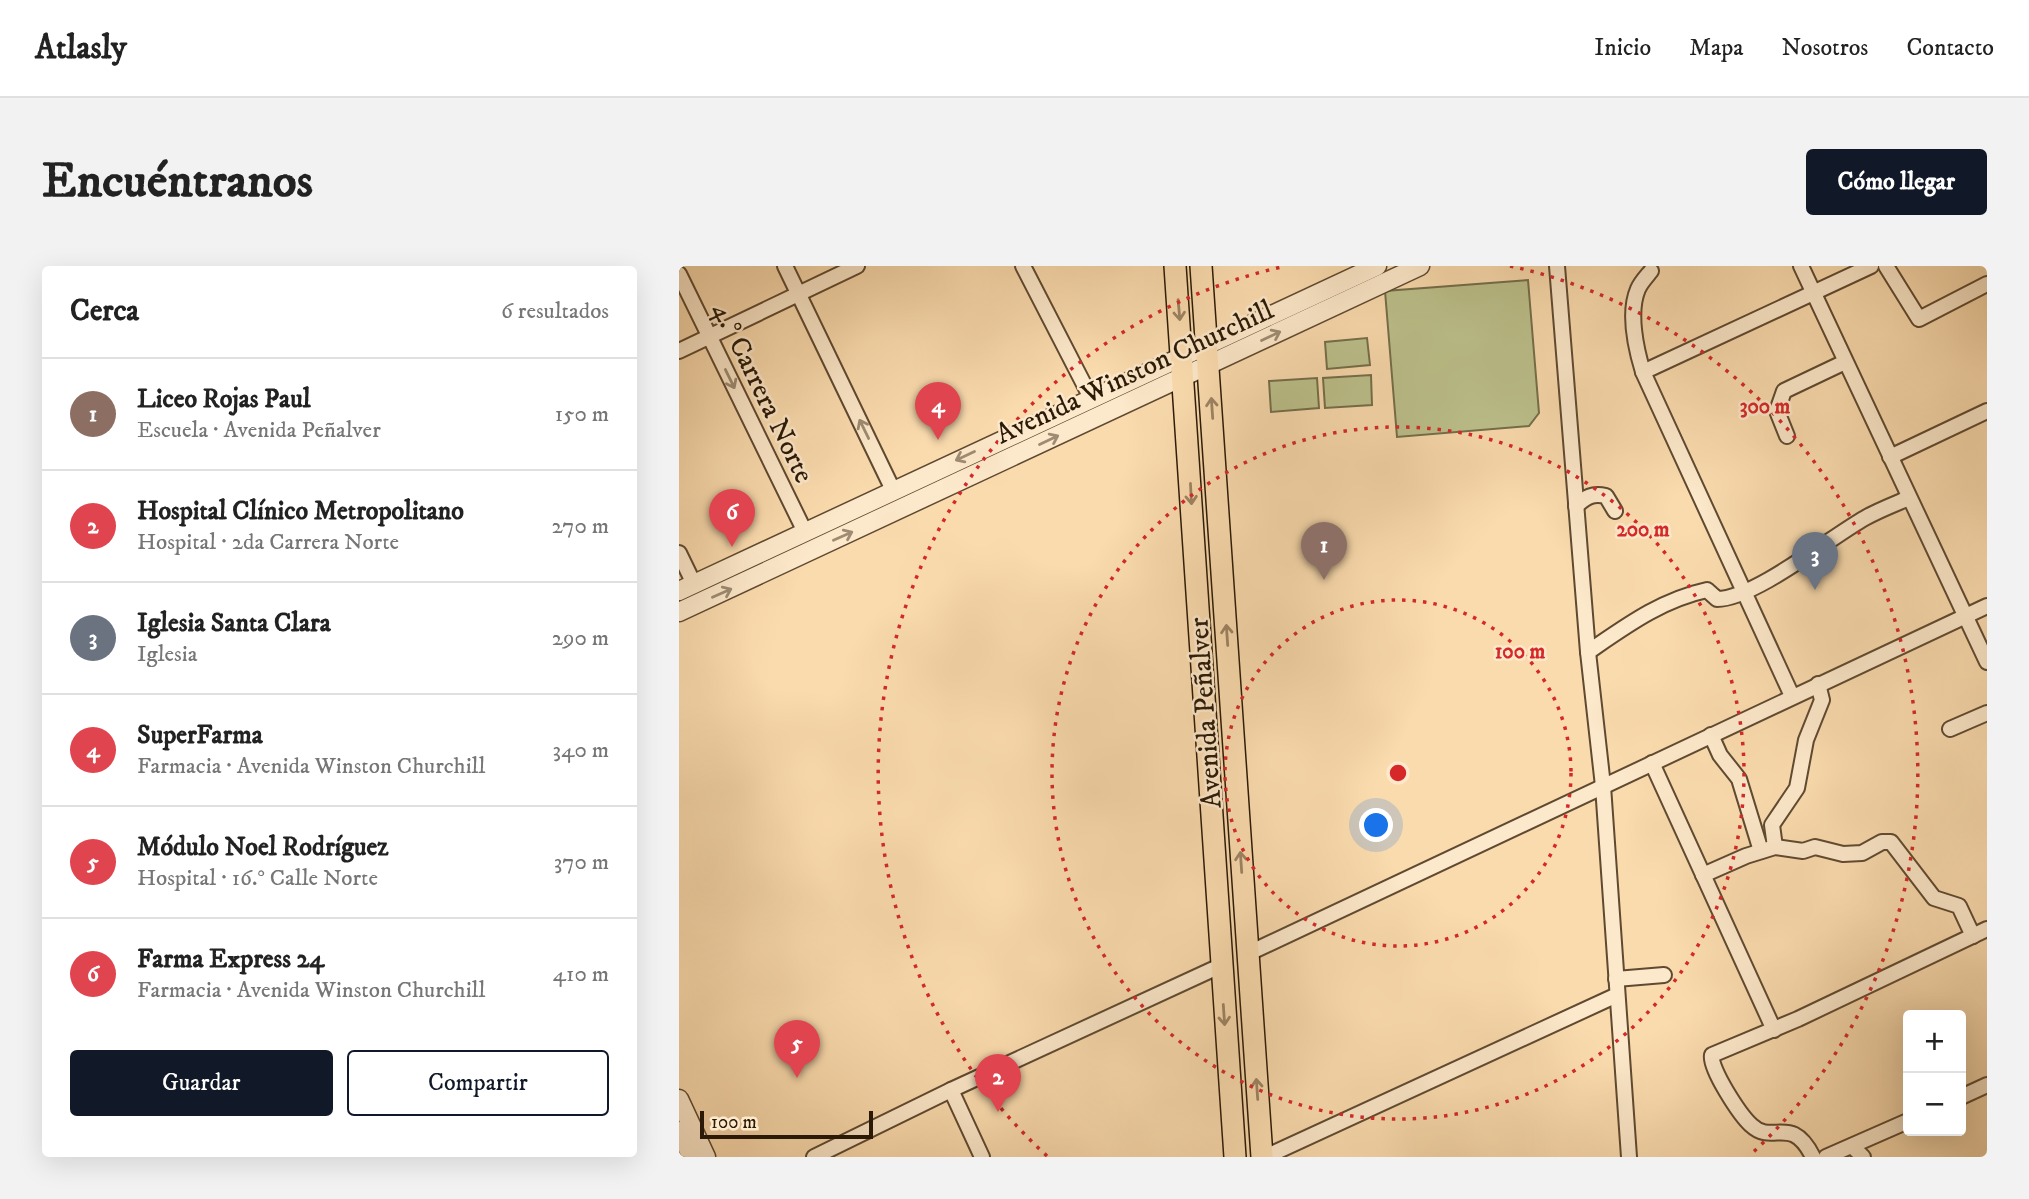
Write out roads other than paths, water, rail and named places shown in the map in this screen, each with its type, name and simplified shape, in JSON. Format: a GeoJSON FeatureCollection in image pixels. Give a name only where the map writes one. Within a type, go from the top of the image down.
{"type":"FeatureCollection","features":[{"type":"Feature","properties":{"kind":"main road","name":"Avenida Peñalver"},"geometry":{"type":"LineString","coordinates":[[1175,266],[1220,966],[1235,1157]]}},
{"type":"Feature","properties":{"kind":"main road","name":"Avenida Peñalver"},"geometry":{"type":"LineString","coordinates":[[1201,266],[1247,954],[1264,1157]]}},
{"type":"Feature","properties":{"kind":"street"},"geometry":{"type":"LineString","coordinates":[[785,266],[893,490]]}},
{"type":"Feature","properties":{"kind":"street"},"geometry":{"type":"LineString","coordinates":[[679,351],[857,266]]}},
{"type":"Feature","properties":{"kind":"street"},"geometry":{"type":"LineString","coordinates":[[1023,266],[1091,398]]}},
{"type":"Feature","properties":{"kind":"street","name":"Avenida Winston Churchill"},"geometry":{"type":"LineString","coordinates":[[679,612],[1183,377],[1208,355],[1377,266]]}},
{"type":"Feature","properties":{"kind":"street","name":"Avenida Winston Churchill"},"geometry":{"type":"LineString","coordinates":[[687,588],[1182,355],[1208,355],[1420,266]]}},
{"type":"Feature","properties":{"kind":"street"},"geometry":{"type":"LineString","coordinates":[[1557,266],[1588,652],[1603,786],[1629,1157]]}},
{"type":"Feature","properties":{"kind":"street"},"geometry":{"type":"LineString","coordinates":[[1801,266],[1987,662]]}},
{"type":"Feature","properties":{"kind":"street"},"geometry":{"type":"LineString","coordinates":[[1643,372],[1871,266]]}},
{"type":"Feature","properties":{"kind":"street"},"geometry":{"type":"LineString","coordinates":[[1886,266],[1919,318],[1987,284]]}},
{"type":"Feature","properties":{"kind":"street"},"geometry":{"type":"LineString","coordinates":[[1651,271],[1638,288],[1635,304],[1636,331],[1643,372],[1792,696]]}},
{"type":"Feature","properties":{"kind":"street","name":"4.° Carrera Norte"},"geometry":{"type":"LineString","coordinates":[[679,274],[805,532]]}},
{"type":"Feature","properties":{"kind":"street"},"geometry":{"type":"LineString","coordinates":[[1787,436],[1777,411],[1784,391],[1845,362]]}},
{"type":"Feature","properties":{"kind":"street"},"geometry":{"type":"LineString","coordinates":[[1889,457],[1987,411]]}},
{"type":"Feature","properties":{"kind":"street"},"geometry":{"type":"LineString","coordinates":[[1576,506],[1587,497],[1597,494],[1606,496],[1615,511]]}},
{"type":"Feature","properties":{"kind":"street"},"geometry":{"type":"LineString","coordinates":[[1588,652],[1633,620],[1672,600],[1707,590],[1717,599],[1742,592],[1817,552],[1864,519],[1909,498]]}},
{"type":"Feature","properties":{"kind":"street"},"geometry":{"type":"LineString","coordinates":[[679,552],[687,588]]}},
{"type":"Feature","properties":{"kind":"street"},"geometry":{"type":"LineString","coordinates":[[1247,954],[1987,606]]}},
{"type":"Feature","properties":{"kind":"street"},"geometry":{"type":"LineString","coordinates":[[1768,849],[1772,825],[1797,788],[1806,740],[1822,700],[1818,684]]}},
{"type":"Feature","properties":{"kind":"street"},"geometry":{"type":"LineString","coordinates":[[1950,729],[1987,713]]}},
{"type":"Feature","properties":{"kind":"street"},"geometry":{"type":"LineString","coordinates":[[1711,735],[1720,754],[1739,779],[1768,849]]}},
{"type":"Feature","properties":{"kind":"street"},"geometry":{"type":"LineString","coordinates":[[1652,763],[1774,1030]]}},
{"type":"Feature","properties":{"kind":"street"},"geometry":{"type":"LineString","coordinates":[[1703,876],[1768,849],[1803,851],[1815,847],[1843,854],[1862,853],[1882,842],[1891,842],[1934,898],[1959,906],[1980,932],[1774,1030],[1712,1055],[1714,1072],[1751,1126],[1766,1133],[1778,1130],[1796,1134],[1805,1141],[1813,1157]]}},
{"type":"Feature","properties":{"kind":"street"},"geometry":{"type":"LineString","coordinates":[[814,1157],[951,1090],[1220,966]]}},
{"type":"Feature","properties":{"kind":"street"},"geometry":{"type":"LineString","coordinates":[[1616,979],[1664,975]]}},
{"type":"Feature","properties":{"kind":"street"},"geometry":{"type":"LineString","coordinates":[[1264,1157],[1618,995]]}},
{"type":"Feature","properties":{"kind":"street"},"geometry":{"type":"LineString","coordinates":[[1966,1095],[1987,1085]]}},
{"type":"Feature","properties":{"kind":"street"},"geometry":{"type":"LineString","coordinates":[[951,1090],[982,1157]]}},
{"type":"Feature","properties":{"kind":"street"},"geometry":{"type":"LineString","coordinates":[[679,1099],[706,1157]]}},
{"type":"Feature","properties":{"kind":"street"},"geometry":{"type":"LineString","coordinates":[[1826,1157],[1903,1123]]}},
{"type":"Feature","properties":{"kind":"street"},"geometry":{"type":"LineString","coordinates":[[679,1131],[692,1157]]}},
{"type":"Feature","properties":{"kind":"street"},"geometry":{"type":"LineString","coordinates":[[1852,1146],[1863,1157]]}},
{"type":"Feature","properties":{"kind":"place","name":"SuperFarma"},"geometry":{"type":"Point","coordinates":[938,440]}},
{"type":"Feature","properties":{"kind":"place","name":"Farma Express 24"},"geometry":{"type":"Point","coordinates":[732,547]}},
{"type":"Feature","properties":{"kind":"place","name":"Liceo Rojas Paul"},"geometry":{"type":"Point","coordinates":[1324,580]}},
{"type":"Feature","properties":{"kind":"place","name":"Iglesia Santa Clara"},"geometry":{"type":"Point","coordinates":[1815,590]}},
{"type":"Feature","properties":{"kind":"place","name":"Módulo Noel Rodríguez"},"geometry":{"type":"Point","coordinates":[797,1078]}},
{"type":"Feature","properties":{"kind":"place","name":"Hospital Clínico Metropolitano"},"geometry":{"type":"Point","coordinates":[998,1112]}}]}
